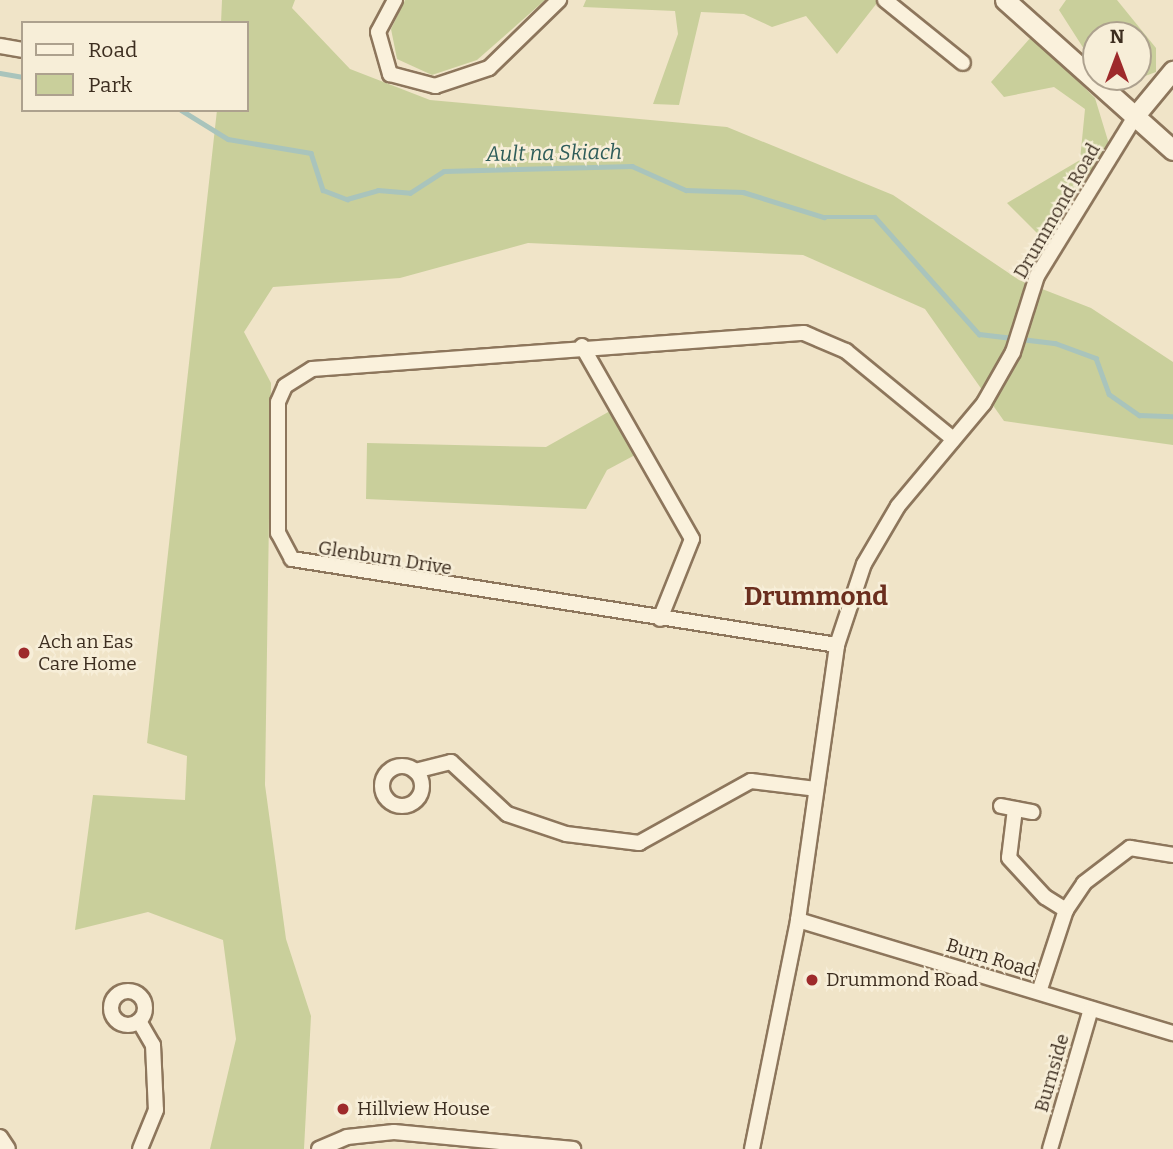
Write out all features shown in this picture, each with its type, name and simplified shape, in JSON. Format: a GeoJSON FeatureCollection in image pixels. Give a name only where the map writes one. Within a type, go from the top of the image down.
{"type":"FeatureCollection","features":[{"type":"Feature","properties":{"kind":"main road"},"geometry":{"type":"LineString","coordinates":[[1005,0],[1173,150]]}},
{"type":"Feature","properties":{"kind":"street"},"geometry":{"type":"LineString","coordinates":[[395,0],[378,32],[390,74],[435,86],[489,68],[559,0]]}},
{"type":"Feature","properties":{"kind":"street"},"geometry":{"type":"LineString","coordinates":[[885,0],[963,63]]}},
{"type":"Feature","properties":{"kind":"street"},"geometry":{"type":"LineString","coordinates":[[0,46],[21,50]]}},
{"type":"Feature","properties":{"kind":"street"},"geometry":{"type":"LineString","coordinates":[[1135,117],[1173,71]]}},
{"type":"Feature","properties":{"kind":"street","name":"Drummond Road"},"geometry":{"type":"LineString","coordinates":[[752,1149],[797,920],[837,645],[879,533],[984,403],[1013,352],[1037,276],[1135,117]]}},
{"type":"Feature","properties":{"kind":"street","name":"Glenburn Drive"},"geometry":{"type":"LineString","coordinates":[[837,645],[305,565],[292,559],[278,533],[278,402],[297,374],[583,346],[804,333],[846,351],[953,439]]}},
{"type":"Feature","properties":{"kind":"street"},"geometry":{"type":"LineString","coordinates":[[583,346],[692,539],[660,619]]}},
{"type":"Feature","properties":{"kind":"street"},"geometry":{"type":"LineString","coordinates":[[415,771],[451,762],[507,814],[566,834],[639,843],[751,780],[816,789]]}},
{"type":"Feature","properties":{"kind":"street"},"geometry":{"type":"LineString","coordinates":[[1032,813],[1008,807],[1009,858],[1045,897],[1066,910]]}},
{"type":"Feature","properties":{"kind":"street"},"geometry":{"type":"LineString","coordinates":[[1039,992],[1066,910],[1084,883],[1121,851],[1173,855]]}},
{"type":"Feature","properties":{"kind":"street","name":"Burn Road"},"geometry":{"type":"LineString","coordinates":[[797,920],[1173,1033]]}},
{"type":"Feature","properties":{"kind":"street","name":"Burnside"},"geometry":{"type":"LineString","coordinates":[[1050,1149],[1091,1009]]}},
{"type":"Feature","properties":{"kind":"street"},"geometry":{"type":"LineString","coordinates":[[139,1021],[153,1045],[156,1110],[140,1149]]}},
{"type":"Feature","properties":{"kind":"street"},"geometry":{"type":"LineString","coordinates":[[319,1149],[347,1137],[394,1132],[573,1149]]}},
{"type":"Feature","properties":{"kind":"street"},"geometry":{"type":"LineString","coordinates":[[0,1137],[8,1149]]}},
{"type":"Feature","properties":{"kind":"green space"},"geometry":{"type":"Polygon","coordinates":[[[222,0],[295,0],[292,8],[350,69],[430,100],[727,127],[893,195],[1019,280],[1091,308],[1173,362],[1173,445],[1004,421],[925,309],[803,255],[528,243],[400,278],[273,287],[244,332],[271,383],[265,785],[286,939],[311,1016],[304,1149],[210,1149],[236,1039],[223,940],[148,912],[75,930],[93,795],[185,800],[187,756],[147,743],[217,112],[248,112],[248,21],[221,21],[222,0]]]}},
{"type":"Feature","properties":{"kind":"green space"},"geometry":{"type":"Polygon","coordinates":[[[405,0],[545,0],[477,60],[432,75],[397,59],[391,29],[405,0]]]}},
{"type":"Feature","properties":{"kind":"green space"},"geometry":{"type":"Polygon","coordinates":[[[586,0],[876,0],[877,3],[837,54],[806,16],[772,27],[744,14],[701,12],[679,105],[653,104],[678,34],[675,11],[583,7],[586,0]]]}},
{"type":"Feature","properties":{"kind":"green space"},"geometry":{"type":"Polygon","coordinates":[[[1066,0],[1117,0],[1134,21],[1082,21],[1082,46],[1059,10],[1066,0]]]}},
{"type":"Feature","properties":{"kind":"green space"},"geometry":{"type":"Polygon","coordinates":[[[1032,36],[1082,85],[1082,91],[1088,91],[1095,98],[1109,144],[1046,242],[1007,203],[1080,160],[1085,109],[1054,87],[1004,97],[991,82],[1032,36]]]}},
{"type":"Feature","properties":{"kind":"green space"},"geometry":{"type":"Polygon","coordinates":[[[1152,43],[1156,48],[1156,72],[1152,73],[1152,43]]]}},
{"type":"Feature","properties":{"kind":"green space"},"geometry":{"type":"Polygon","coordinates":[[[610,411],[635,455],[607,470],[586,509],[366,499],[367,443],[546,447],[610,411]]]}},
{"type":"Feature","properties":{"kind":"waterway","name":"Ault na Skiach"},"geometry":{"type":"LineString","coordinates":[[0,73],[21,77]]}},
{"type":"Feature","properties":{"kind":"waterway","name":"Ault na Skiach"},"geometry":{"type":"LineString","coordinates":[[184,112],[228,139],[311,153],[323,190],[347,199],[378,190],[410,193],[444,171],[632,166],[686,190],[743,192],[824,217],[875,217],[979,334],[1055,343],[1096,358],[1109,394],[1139,415],[1173,416]]}},
{"type":"Feature","properties":{"kind":"place","name":"Ach an Eas Care Home"},"geometry":{"type":"Point","coordinates":[24,653]}},
{"type":"Feature","properties":{"kind":"place","name":"Drummond Road"},"geometry":{"type":"Point","coordinates":[812,980]}},
{"type":"Feature","properties":{"kind":"place","name":"Hillview House"},"geometry":{"type":"Point","coordinates":[343,1109]}},
{"type":"Feature","properties":{"kind":"district","name":"Drummond"},"geometry":{"type":"Point","coordinates":[816,597]}}]}
